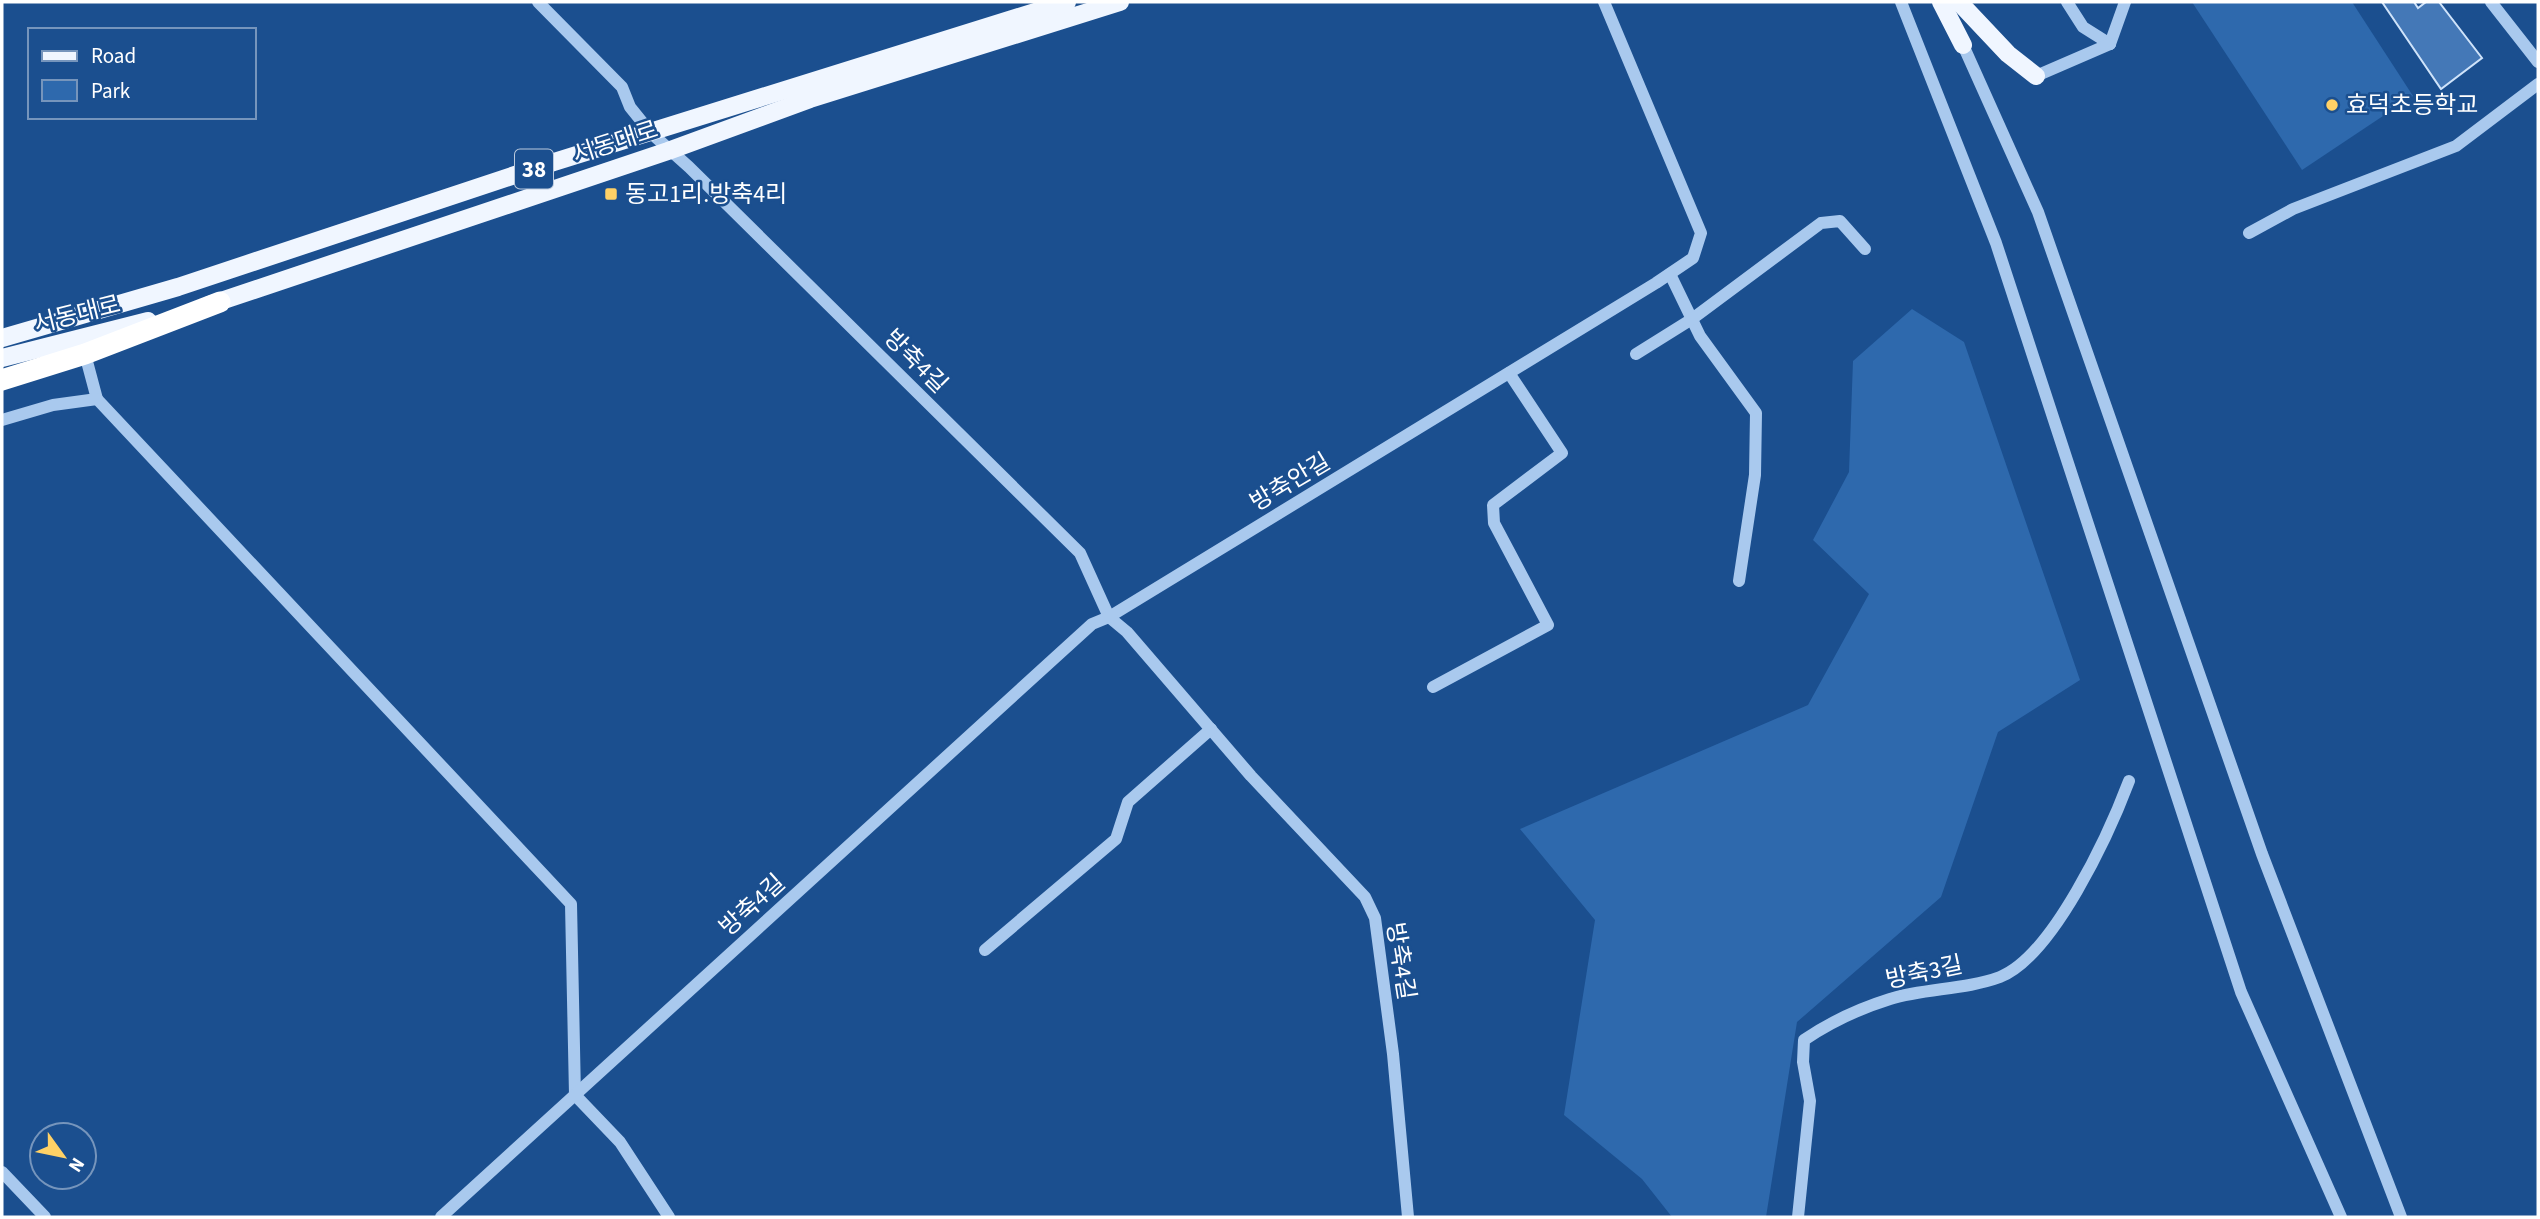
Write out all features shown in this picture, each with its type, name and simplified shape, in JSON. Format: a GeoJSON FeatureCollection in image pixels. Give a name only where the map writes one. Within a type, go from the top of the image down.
{"type":"FeatureCollection","features":[{"type":"Feature","properties":{"kind":"highway"},"geometry":{"type":"LineString","coordinates":[[2,380],[85,355],[220,302]]}},
{"type":"Feature","properties":{"kind":"main road","name":"서동대로"},"geometry":{"type":"LineString","coordinates":[[2,338],[178,287],[651,133],[1067,2]]}},
{"type":"Feature","properties":{"kind":"main road","name":"서동대로"},"geometry":{"type":"LineString","coordinates":[[2,358],[220,302],[810,99],[1120,2]]}},
{"type":"Feature","properties":{"kind":"main road"},"geometry":{"type":"LineString","coordinates":[[1941,2],[1963,45]]}},
{"type":"Feature","properties":{"kind":"main road"},"geometry":{"type":"LineString","coordinates":[[1959,2],[2008,54],[2036,76]]}},
{"type":"Feature","properties":{"kind":"street","name":"방축4길"},"geometry":{"type":"LineString","coordinates":[[538,2],[622,87],[630,107],[651,133],[689,167],[1080,553],[1109,617],[1127,632],[1211,729],[1365,897],[1375,918],[1395,1067],[1408,1217]]}},
{"type":"Feature","properties":{"kind":"street","name":"방축안길"},"geometry":{"type":"LineString","coordinates":[[1092,624],[1109,617],[1693,258],[1701,233],[1604,2]]}},
{"type":"Feature","properties":{"kind":"street"},"geometry":{"type":"LineString","coordinates":[[1901,2],[1996,243],[2241,992],[2341,1217]]}},
{"type":"Feature","properties":{"kind":"street"},"geometry":{"type":"LineString","coordinates":[[2067,2],[2083,27],[2110,44]]}},
{"type":"Feature","properties":{"kind":"street"},"geometry":{"type":"LineString","coordinates":[[2036,76],[2110,44],[2125,2]]}},
{"type":"Feature","properties":{"kind":"street"},"geometry":{"type":"LineString","coordinates":[[2491,2],[2538,62]]}},
{"type":"Feature","properties":{"kind":"street"},"geometry":{"type":"LineString","coordinates":[[1963,45],[2038,212],[2262,854],[2348,1086],[2401,1217]]}},
{"type":"Feature","properties":{"kind":"street"},"geometry":{"type":"LineString","coordinates":[[2249,233],[2293,209],[2456,146],[2538,84]]}},
{"type":"Feature","properties":{"kind":"street"},"geometry":{"type":"LineString","coordinates":[[1636,354],[1692,319],[1821,223],[1840,221],[1865,249]]}},
{"type":"Feature","properties":{"kind":"street"},"geometry":{"type":"LineString","coordinates":[[1670,274],[1700,336],[1756,413],[1755,475],[1739,581]]}},
{"type":"Feature","properties":{"kind":"street"},"geometry":{"type":"LineString","coordinates":[[85,355],[97,399],[571,904],[575,1095],[620,1142],[669,1217]]}},
{"type":"Feature","properties":{"kind":"street"},"geometry":{"type":"LineString","coordinates":[[1433,687],[1548,625],[1494,523],[1493,505],[1562,453],[1509,373]]}},
{"type":"Feature","properties":{"kind":"street"},"geometry":{"type":"LineString","coordinates":[[2,420],[52,405],[97,399]]}},
{"type":"Feature","properties":{"kind":"street","name":"방축4길"},"geometry":{"type":"LineString","coordinates":[[441,1217],[1092,624]]}},
{"type":"Feature","properties":{"kind":"street"},"geometry":{"type":"LineString","coordinates":[[985,950],[1116,839],[1128,802],[1211,729]]}},
{"type":"Feature","properties":{"kind":"street","name":"방축3길"},"geometry":{"type":"LineString","coordinates":[[1798,1217],[1810,1101],[1804,1062],[1804,1040],[1822,1028],[1890,999],[2000,977],[2029,959],[2076,892],[2129,781]]}},
{"type":"Feature","properties":{"kind":"street"},"geometry":{"type":"LineString","coordinates":[[2,1172],[45,1217]]}},
{"type":"Feature","properties":{"kind":"green space"},"geometry":{"type":"Polygon","coordinates":[[[2192,2],[2352,2],[2413,96],[2302,170],[2192,2]]]}},
{"type":"Feature","properties":{"kind":"green space"},"geometry":{"type":"Polygon","coordinates":[[[1912,309],[1964,342],[2080,680],[1998,732],[1941,897],[1797,1022],[1766,1217],[1672,1217],[1642,1179],[1564,1115],[1595,920],[1520,829],[1808,705],[1869,594],[1813,540],[1849,472],[1853,361],[1912,309]]]}},
{"type":"Feature","properties":{"kind":"building"},"geometry":{"type":"Polygon","coordinates":[[[2382,2],[2414,2],[2418,8],[2426,2],[2439,2],[2482,58],[2441,89],[2382,2]]]}},
{"type":"Feature","properties":{"kind":"place","name":"효덕초등학교"},"geometry":{"type":"Point","coordinates":[2332,105]}},
{"type":"Feature","properties":{"kind":"place","name":"동고1리.방축4리"},"geometry":{"type":"Point","coordinates":[611,194]}}]}
